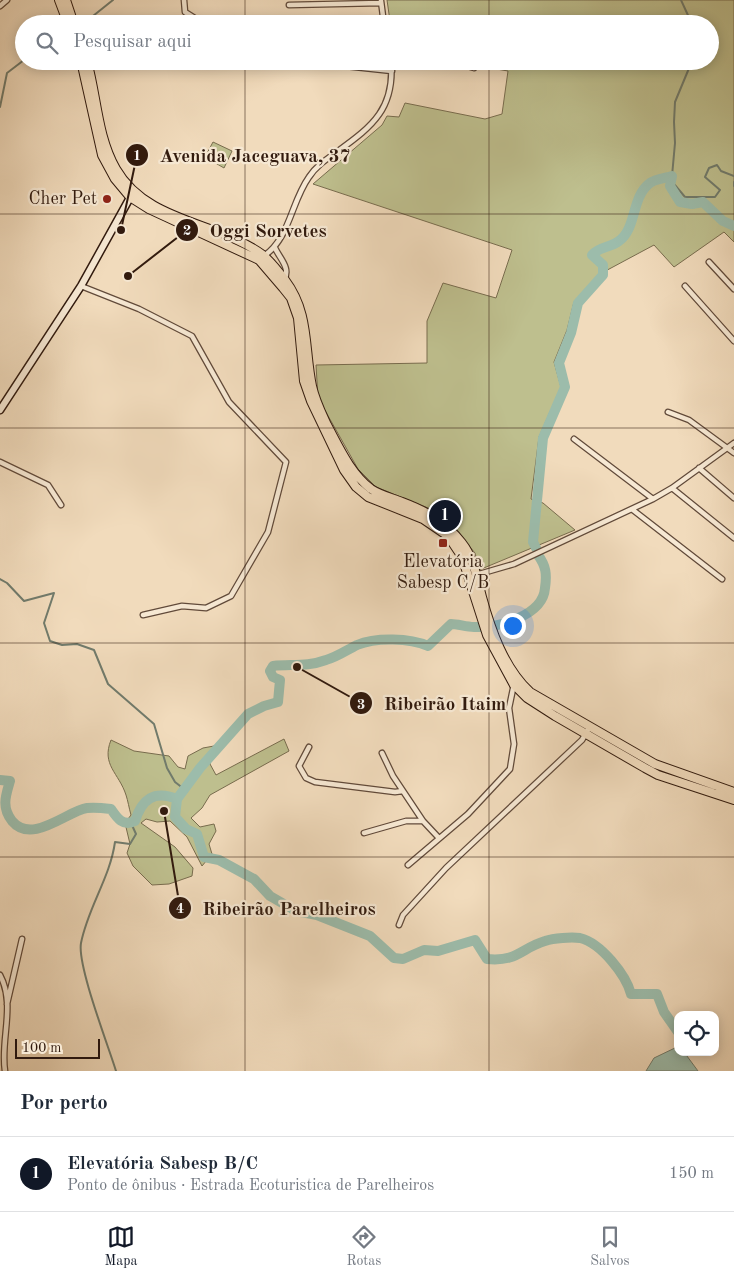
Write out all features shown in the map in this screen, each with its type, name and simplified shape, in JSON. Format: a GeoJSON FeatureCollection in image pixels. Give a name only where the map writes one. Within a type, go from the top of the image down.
{"type":"FeatureCollection","features":[{"type":"Feature","properties":{"kind":"main road"},"geometry":{"type":"LineString","coordinates":[[59,0],[65,15]]}},
{"type":"Feature","properties":{"kind":"main road"},"geometry":{"type":"LineString","coordinates":[[66,0],[71,15]]}},
{"type":"Feature","properties":{"kind":"main road"},"geometry":{"type":"LineString","coordinates":[[83,70],[102,155],[115,179],[132,194],[160,210],[225,236],[262,258],[294,292],[303,314],[315,400],[346,460],[354,472],[372,489],[428,512],[442,522],[469,554],[476,575],[473,581],[482,614]]}},
{"type":"Feature","properties":{"kind":"main road"},"geometry":{"type":"LineString","coordinates":[[88,70],[108,154],[132,194]]}},
{"type":"Feature","properties":{"kind":"main road"},"geometry":{"type":"LineString","coordinates":[[0,410],[81,286],[132,194]]}},
{"type":"Feature","properties":{"kind":"main road"},"geometry":{"type":"LineString","coordinates":[[283,282],[298,318],[304,381],[311,401],[344,470],[356,487],[368,497],[407,512],[438,528],[448,536],[472,574],[476,575]]}},
{"type":"Feature","properties":{"kind":"main road"},"geometry":{"type":"LineString","coordinates":[[462,557],[482,614],[515,682],[658,775],[734,800]]}},
{"type":"Feature","properties":{"kind":"main road"},"geometry":{"type":"LineString","coordinates":[[588,731],[655,764],[734,792]]}},
{"type":"Feature","properties":{"kind":"street"},"geometry":{"type":"LineString","coordinates":[[0,6],[7,0]]}},
{"type":"Feature","properties":{"kind":"street"},"geometry":{"type":"LineString","coordinates":[[184,0],[185,12],[190,15]]}},
{"type":"Feature","properties":{"kind":"street"},"geometry":{"type":"LineString","coordinates":[[289,5],[381,1],[383,15]]}},
{"type":"Feature","properties":{"kind":"street"},"geometry":{"type":"LineString","coordinates":[[262,258],[275,248],[305,182],[313,171],[374,122],[386,105],[391,88],[392,72],[375,70]]}},
{"type":"Feature","properties":{"kind":"street"},"geometry":{"type":"LineString","coordinates":[[275,248],[286,268],[283,282]]}},
{"type":"Feature","properties":{"kind":"street"},"geometry":{"type":"LineString","coordinates":[[709,262],[734,289]]}},
{"type":"Feature","properties":{"kind":"street"},"geometry":{"type":"LineString","coordinates":[[81,286],[139,309],[192,336],[229,402],[286,462],[268,532],[231,596],[206,608],[182,606],[143,615]]}},
{"type":"Feature","properties":{"kind":"street"},"geometry":{"type":"LineString","coordinates":[[685,286],[734,341]]}},
{"type":"Feature","properties":{"kind":"street"},"geometry":{"type":"LineString","coordinates":[[668,412],[689,420],[726,449],[734,453]]}},
{"type":"Feature","properties":{"kind":"street"},"geometry":{"type":"LineString","coordinates":[[574,439],[653,499]]}},
{"type":"Feature","properties":{"kind":"street"},"geometry":{"type":"LineString","coordinates":[[476,575],[514,564],[633,510],[672,488],[734,443]]}},
{"type":"Feature","properties":{"kind":"street"},"geometry":{"type":"LineString","coordinates":[[0,462],[48,485],[61,505]]}},
{"type":"Feature","properties":{"kind":"street"},"geometry":{"type":"LineString","coordinates":[[699,468],[734,498]]}},
{"type":"Feature","properties":{"kind":"street"},"geometry":{"type":"LineString","coordinates":[[672,488],[734,538]]}},
{"type":"Feature","properties":{"kind":"street"},"geometry":{"type":"LineString","coordinates":[[633,510],[722,579]]}},
{"type":"Feature","properties":{"kind":"street"},"geometry":{"type":"LineString","coordinates":[[408,865],[438,837],[468,814],[510,769],[514,744],[509,708],[515,682]]}},
{"type":"Feature","properties":{"kind":"street"},"geometry":{"type":"LineString","coordinates":[[400,925],[403,916],[446,868],[588,731]]}},
{"type":"Feature","properties":{"kind":"street"},"geometry":{"type":"LineString","coordinates":[[309,747],[300,766],[302,774],[310,781],[375,790],[403,791]]}},
{"type":"Feature","properties":{"kind":"street"},"geometry":{"type":"LineString","coordinates":[[382,753],[393,776],[423,821],[438,837]]}},
{"type":"Feature","properties":{"kind":"street"},"geometry":{"type":"LineString","coordinates":[[364,834],[406,821],[423,821]]}},
{"type":"Feature","properties":{"kind":"street"},"geometry":{"type":"LineString","coordinates":[[5,1071],[2,1047],[7,1005],[22,939]]}},
{"type":"Feature","properties":{"kind":"street"},"geometry":{"type":"LineString","coordinates":[[0,975],[7,1005]]}},
{"type":"Feature","properties":{"kind":"street"},"geometry":{"type":"LineString","coordinates":[[0,996],[5,990]]}},
{"type":"Feature","properties":{"kind":"green space"},"geometry":{"type":"Polygon","coordinates":[[[387,0],[734,0],[734,242],[724,232],[674,267],[654,245],[598,275],[574,302],[567,330],[554,362],[561,387],[539,437],[531,499],[543,503],[575,530],[479,570],[475,553],[448,521],[428,508],[376,487],[358,469],[318,398],[316,365],[427,363],[427,321],[443,283],[496,298],[512,250],[313,184],[382,125],[387,116],[399,117],[405,103],[485,119],[502,114],[508,71],[502,70],[719,70],[719,15],[389,15],[387,0]]]}},
{"type":"Feature","properties":{"kind":"green space"},"geometry":{"type":"Polygon","coordinates":[[[213,142],[232,151],[224,168],[205,157],[213,142]]]}},
{"type":"Feature","properties":{"kind":"green space"},"geometry":{"type":"Polygon","coordinates":[[[284,739],[289,751],[210,795],[202,808],[191,818],[200,827],[214,824],[216,831],[209,844],[212,854],[202,866],[187,837],[170,821],[157,822],[146,819],[141,823],[175,847],[193,868],[192,876],[169,884],[152,885],[133,866],[127,853],[130,844],[125,823],[131,815],[127,797],[112,769],[108,756],[111,740],[134,751],[169,756],[178,767],[185,769],[188,756],[203,748],[214,746],[210,764],[216,775],[284,739]]]}},
{"type":"Feature","properties":{"kind":"shaded area"},"geometry":{"type":"Polygon","coordinates":[[[674,1048],[674,1056],[687,1056],[698,1071],[646,1071],[654,1058],[674,1048]]]}},
{"type":"Feature","properties":{"kind":"waterway"},"geometry":{"type":"LineString","coordinates":[[94,15],[113,0]]}},
{"type":"Feature","properties":{"kind":"waterway"},"geometry":{"type":"LineString","coordinates":[[681,0],[688,15]]}},
{"type":"Feature","properties":{"kind":"waterway"},"geometry":{"type":"LineString","coordinates":[[0,107],[7,73],[15,67]]}},
{"type":"Feature","properties":{"kind":"waterway"},"geometry":{"type":"LineString","coordinates":[[688,70],[675,102],[675,143],[672,176],[674,184],[685,197],[715,197],[720,190],[705,177],[709,168],[717,165],[721,171],[734,176]]}},
{"type":"Feature","properties":{"kind":"waterway"},"geometry":{"type":"LineString","coordinates":[[536,548],[533,542],[543,438],[565,387],[559,363],[571,333],[578,303],[603,275],[603,265],[592,255],[598,250],[616,243],[625,235],[632,221],[640,196],[650,183],[672,176],[670,186],[680,202],[692,204],[703,202],[723,221],[734,226]]}},
{"type":"Feature","properties":{"kind":"waterway"},"geometry":{"type":"LineString","coordinates":[[177,799],[200,768],[248,714],[278,702],[280,680],[273,677],[270,671],[273,666],[319,662],[365,642],[403,640],[428,646],[451,624],[484,627],[518,618],[528,613],[542,598],[546,574],[543,563],[538,555]]}},
{"type":"Feature","properties":{"kind":"waterway"},"geometry":{"type":"LineString","coordinates":[[0,579],[7,583],[24,601],[54,593],[44,623],[50,641],[62,645],[77,644],[94,650],[108,684],[154,724],[167,768],[175,782],[184,789]]}},
{"type":"Feature","properties":{"kind":"waterway"},"geometry":{"type":"LineString","coordinates":[[0,780],[10,781],[5,801],[6,811],[12,821],[20,827],[29,830],[50,825],[79,810],[87,808],[111,809],[121,821],[131,823],[135,821],[141,807],[150,798],[169,796],[177,799],[175,817],[186,829],[197,834],[204,857],[219,860],[254,879],[270,896],[296,911],[317,915],[370,936],[394,958],[403,959],[424,950],[438,951],[475,940],[487,959],[497,959],[513,956],[549,940],[580,938],[596,946],[612,961],[624,978],[631,994],[657,994],[664,1012],[674,1026]]}},
{"type":"Feature","properties":{"kind":"waterway"},"geometry":{"type":"LineString","coordinates":[[116,1071],[88,986],[81,954],[81,943],[84,930],[109,868],[115,842],[130,844],[136,834],[131,823]]}},
{"type":"Feature","properties":{"kind":"place","name":"Cher Pet"},"geometry":{"type":"Point","coordinates":[107,199]}},
{"type":"Feature","properties":{"kind":"place","name":"Avenida Jaceguava, 37"},"geometry":{"type":"Point","coordinates":[121,230]}},
{"type":"Feature","properties":{"kind":"place","name":"Oggi Sorvetes"},"geometry":{"type":"Point","coordinates":[128,276]}},
{"type":"Feature","properties":{"kind":"place","name":"Elevatória Sabesp B/C"},"geometry":{"type":"Point","coordinates":[445,516]}},
{"type":"Feature","properties":{"kind":"place","name":"Elevatória Sabesp C/B"},"geometry":{"type":"Point","coordinates":[443,543]}},
{"type":"Feature","properties":{"kind":"place","name":"Ribeirão Itaim"},"geometry":{"type":"Point","coordinates":[297,667]}},
{"type":"Feature","properties":{"kind":"place","name":"Ribeirão Parelheiros"},"geometry":{"type":"Point","coordinates":[164,811]}}]}
